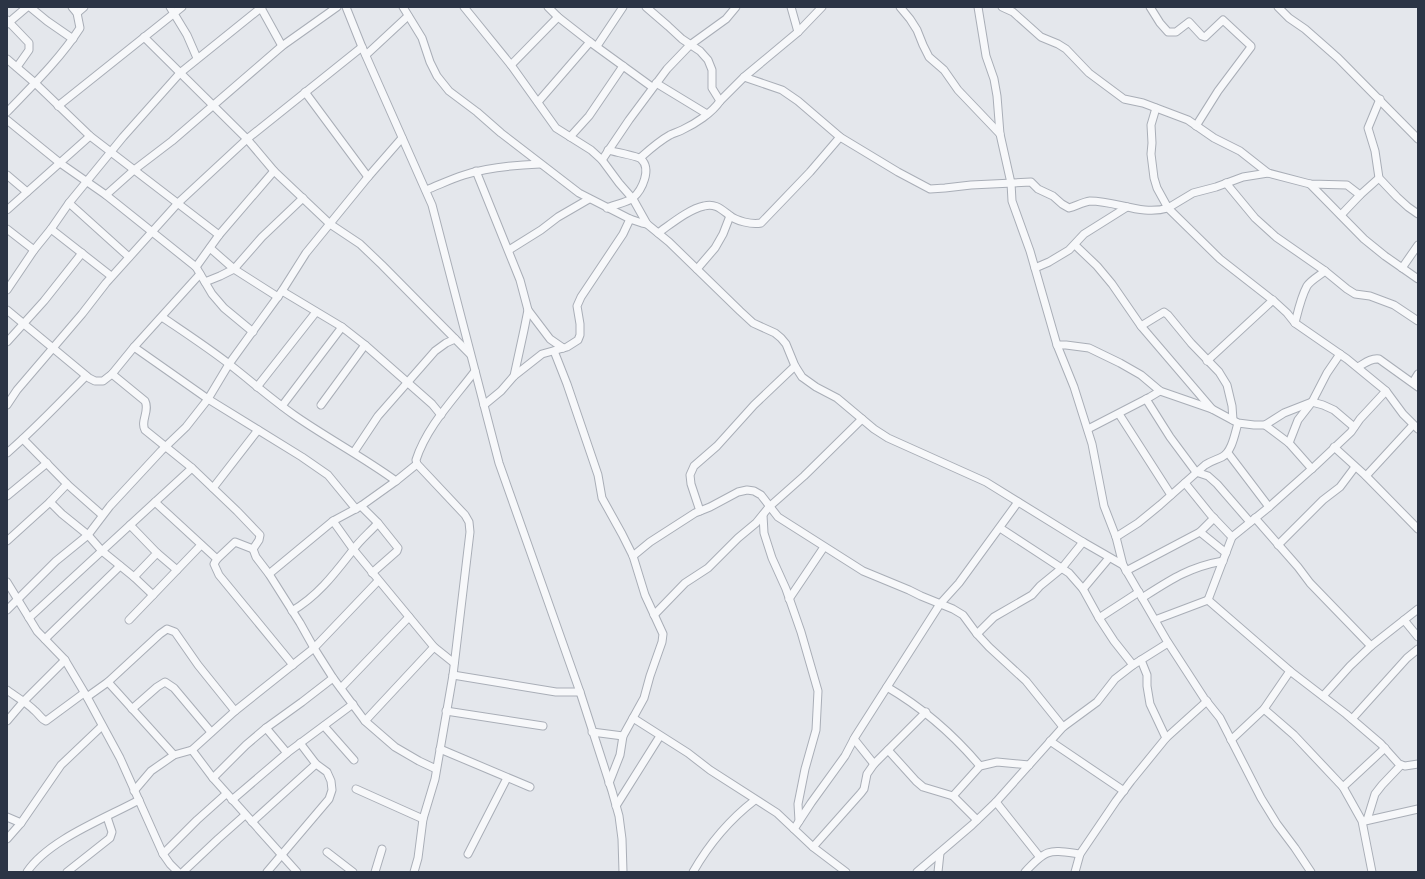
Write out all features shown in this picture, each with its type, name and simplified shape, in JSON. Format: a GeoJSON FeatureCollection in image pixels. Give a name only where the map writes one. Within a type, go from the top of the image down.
{"type":"FeatureCollection","features":[{"type":"Feature","properties":{"kind":"street"},"geometry":{"type":"LineString","coordinates":[[17,67],[30,47],[29,43],[8,22],[26,7]]}},
{"type":"Feature","properties":{"kind":"street"},"geometry":{"type":"LineString","coordinates":[[30,7],[73,39]]}},
{"type":"Feature","properties":{"kind":"street"},"geometry":{"type":"LineString","coordinates":[[7,112],[35,83],[73,39],[80,28],[74,10],[84,7]]}},
{"type":"Feature","properties":{"kind":"street"},"geometry":{"type":"LineString","coordinates":[[58,106],[144,37],[172,10],[182,7]]}},
{"type":"Feature","properties":{"kind":"street"},"geometry":{"type":"LineString","coordinates":[[106,195],[134,170],[172,141],[282,46],[337,7]]}},
{"type":"Feature","properties":{"kind":"street"},"geometry":{"type":"LineString","coordinates":[[346,7],[362,47],[426,190],[440,231],[499,462],[580,692],[616,806],[622,839],[623,872]]}},
{"type":"Feature","properties":{"kind":"street"},"geometry":{"type":"LineString","coordinates":[[403,7],[422,38],[430,62],[437,76],[449,91],[540,164],[579,193],[630,219],[647,224]]}},
{"type":"Feature","properties":{"kind":"street"},"geometry":{"type":"LineString","coordinates":[[464,7],[529,88],[556,128],[591,150],[602,160],[632,199],[647,224],[698,269],[740,311],[753,323],[775,333],[781,338],[786,344],[795,366],[802,377],[826,393],[837,398],[874,429],[888,438],[980,479],[1125,568]]}},
{"type":"Feature","properties":{"kind":"street"},"geometry":{"type":"LineString","coordinates":[[548,7],[558,17],[623,66],[654,85],[708,114]]}},
{"type":"Feature","properties":{"kind":"street"},"geometry":{"type":"LineString","coordinates":[[538,102],[593,44],[623,7]]}},
{"type":"Feature","properties":{"kind":"street"},"geometry":{"type":"LineString","coordinates":[[646,7],[690,45],[700,51],[708,60],[712,70],[712,88],[720,102]]}},
{"type":"Feature","properties":{"kind":"street"},"geometry":{"type":"LineString","coordinates":[[602,160],[654,85],[667,69],[690,45],[726,19],[736,7]]}},
{"type":"Feature","properties":{"kind":"street"},"geometry":{"type":"LineString","coordinates":[[791,7],[798,32]]}},
{"type":"Feature","properties":{"kind":"street"},"geometry":{"type":"LineString","coordinates":[[640,158],[663,140],[683,130],[708,114],[744,77],[798,32],[822,7]]}},
{"type":"Feature","properties":{"kind":"street"},"geometry":{"type":"LineString","coordinates":[[900,7],[917,30],[929,56],[944,70],[958,90],[1000,134]]}},
{"type":"Feature","properties":{"kind":"street"},"geometry":{"type":"LineString","coordinates":[[978,7],[986,56],[996,90],[1000,134],[1011,183],[1012,201],[1035,268],[1057,345],[1074,387],[1088,429],[1104,506],[1116,537],[1125,568],[1168,643],[1206,701],[1220,718],[1261,798],[1277,824],[1304,860],[1311,872]]}},
{"type":"Feature","properties":{"kind":"street"},"geometry":{"type":"LineString","coordinates":[[1002,7],[1013,12],[1041,37],[1066,49],[1089,73],[1124,99],[1143,103],[1188,120],[1214,138],[1240,151],[1268,173],[1310,184],[1347,185],[1360,195]]}},
{"type":"Feature","properties":{"kind":"street"},"geometry":{"type":"LineString","coordinates":[[1150,7],[1160,23],[1168,32],[1176,32],[1189,22],[1202,36],[1205,37],[1223,20],[1251,46],[1205,110],[1196,126]]}},
{"type":"Feature","properties":{"kind":"street"},"geometry":{"type":"LineString","coordinates":[[7,290],[34,250],[69,203],[123,137],[180,73],[262,8],[282,46]]}},
{"type":"Feature","properties":{"kind":"street"},"geometry":{"type":"LineString","coordinates":[[1280,8],[1328,49],[1380,99],[1418,139]]}},
{"type":"Feature","properties":{"kind":"street"},"geometry":{"type":"LineString","coordinates":[[172,10],[187,35],[197,58]]}},
{"type":"Feature","properties":{"kind":"street"},"geometry":{"type":"LineString","coordinates":[[366,55],[408,16]]}},
{"type":"Feature","properties":{"kind":"street"},"geometry":{"type":"LineString","coordinates":[[511,65],[558,17]]}},
{"type":"Feature","properties":{"kind":"street"},"geometry":{"type":"LineString","coordinates":[[144,37],[247,139],[274,171],[330,224],[360,244],[471,355]]}},
{"type":"Feature","properties":{"kind":"street"},"geometry":{"type":"LineString","coordinates":[[7,405],[17,390],[82,314],[112,276],[178,203],[247,139],[362,47]]}},
{"type":"Feature","properties":{"kind":"street"},"geometry":{"type":"LineString","coordinates":[[7,59],[35,83],[90,136],[219,235]]}},
{"type":"Feature","properties":{"kind":"street"},"geometry":{"type":"LineString","coordinates":[[570,137],[589,116],[623,66]]}},
{"type":"Feature","properties":{"kind":"street"},"geometry":{"type":"LineString","coordinates":[[744,77],[782,90],[798,101],[840,137],[898,172],[930,189],[1031,182],[1038,189],[1053,196],[1069,208],[1089,201],[1127,207],[1161,210],[1168,208],[1193,192],[1216,187],[1243,177],[1268,173]]}},
{"type":"Feature","properties":{"kind":"street"},"geometry":{"type":"LineString","coordinates":[[304,92],[368,177]]}},
{"type":"Feature","properties":{"kind":"street"},"geometry":{"type":"LineString","coordinates":[[1380,99],[1368,128],[1375,151],[1379,178],[1408,207],[1418,214]]}},
{"type":"Feature","properties":{"kind":"street"},"geometry":{"type":"LineString","coordinates":[[1156,108],[1151,125],[1151,154],[1154,178],[1157,188],[1168,208],[1220,259],[1273,300],[1295,323],[1358,367],[1386,391],[1403,414],[1416,427],[1366,476]]}},
{"type":"Feature","properties":{"kind":"street"},"geometry":{"type":"LineString","coordinates":[[7,120],[60,164],[106,195],[196,267],[224,308],[253,332]]}},
{"type":"Feature","properties":{"kind":"street"},"geometry":{"type":"LineString","coordinates":[[7,210],[90,136]]}},
{"type":"Feature","properties":{"kind":"street"},"geometry":{"type":"LineString","coordinates":[[658,233],[686,214],[703,206],[714,205],[723,209],[730,216],[747,223],[756,225],[761,223],[810,172],[840,137]]}},
{"type":"Feature","properties":{"kind":"street"},"geometry":{"type":"LineString","coordinates":[[7,610],[56,561],[88,534],[102,515],[164,447],[186,427],[208,400],[229,364],[280,294],[306,253],[402,138]]}},
{"type":"Feature","properties":{"kind":"street"},"geometry":{"type":"LineString","coordinates":[[607,208],[632,199],[643,185],[645,172],[644,163],[640,158],[608,150]]}},
{"type":"Feature","properties":{"kind":"street"},"geometry":{"type":"LineString","coordinates":[[426,190],[464,175],[476,172],[504,166],[540,164]]}},
{"type":"Feature","properties":{"kind":"street"},"geometry":{"type":"LineString","coordinates":[[196,267],[219,235],[274,171]]}},
{"type":"Feature","properties":{"kind":"street"},"geometry":{"type":"LineString","coordinates":[[476,172],[509,250],[520,280],[528,310],[550,339],[563,348]]}},
{"type":"Feature","properties":{"kind":"street"},"geometry":{"type":"LineString","coordinates":[[7,175],[27,192]]}},
{"type":"Feature","properties":{"kind":"street"},"geometry":{"type":"LineString","coordinates":[[1341,215],[1379,178]]}},
{"type":"Feature","properties":{"kind":"street"},"geometry":{"type":"LineString","coordinates":[[1226,183],[1260,223],[1276,237],[1347,289],[1355,294],[1370,296],[1394,305],[1418,320]]}},
{"type":"Feature","properties":{"kind":"street"},"geometry":{"type":"LineString","coordinates":[[1310,184],[1364,239],[1402,268],[1418,278]]}},
{"type":"Feature","properties":{"kind":"street"},"geometry":{"type":"LineString","coordinates":[[205,282],[234,269],[262,237],[302,198]]}},
{"type":"Feature","properties":{"kind":"street"},"geometry":{"type":"LineString","coordinates":[[509,250],[541,230],[558,217],[589,199]]}},
{"type":"Feature","properties":{"kind":"street"},"geometry":{"type":"LineString","coordinates":[[69,203],[129,257]]}},
{"type":"Feature","properties":{"kind":"street"},"geometry":{"type":"LineString","coordinates":[[1035,268],[1056,259],[1075,245],[1084,234],[1127,207]]}},
{"type":"Feature","properties":{"kind":"street"},"geometry":{"type":"LineString","coordinates":[[698,269],[715,248],[723,234],[730,216]]}},
{"type":"Feature","properties":{"kind":"street"},"geometry":{"type":"LineString","coordinates":[[542,354],[563,348],[578,340],[580,335],[580,324],[577,306],[580,297],[615,246],[630,219]]}},
{"type":"Feature","properties":{"kind":"street"},"geometry":{"type":"LineString","coordinates":[[7,229],[34,250]]}},
{"type":"Feature","properties":{"kind":"street"},"geometry":{"type":"LineString","coordinates":[[51,229],[112,276]]}},
{"type":"Feature","properties":{"kind":"street"},"geometry":{"type":"LineString","coordinates":[[1075,245],[1097,266],[1112,284],[1141,326],[1212,409]]}},
{"type":"Feature","properties":{"kind":"street"},"geometry":{"type":"LineString","coordinates":[[1402,268],[1418,245]]}},
{"type":"Feature","properties":{"kind":"street"},"geometry":{"type":"LineString","coordinates":[[210,248],[234,269],[342,327],[408,382],[432,404],[441,415]]}},
{"type":"Feature","properties":{"kind":"street"},"geometry":{"type":"LineString","coordinates":[[7,342],[53,291],[82,253]]}},
{"type":"Feature","properties":{"kind":"street"},"geometry":{"type":"LineString","coordinates":[[1295,323],[1299,306],[1307,286],[1324,271]]}},
{"type":"Feature","properties":{"kind":"street"},"geometry":{"type":"LineString","coordinates":[[7,310],[86,376],[99,381],[108,379],[134,347],[200,274]]}},
{"type":"Feature","properties":{"kind":"street"},"geometry":{"type":"LineString","coordinates":[[1207,361],[1273,300]]}},
{"type":"Feature","properties":{"kind":"street"},"geometry":{"type":"LineString","coordinates":[[514,376],[528,310]]}},
{"type":"Feature","properties":{"kind":"street"},"geometry":{"type":"LineString","coordinates":[[257,387],[316,312]]}},
{"type":"Feature","properties":{"kind":"street"},"geometry":{"type":"LineString","coordinates":[[1116,537],[1138,523],[1196,472],[1211,461],[1223,457],[1228,453],[1236,422],[1227,385],[1219,372],[1207,361],[1166,313],[1163,313],[1141,326]]}},
{"type":"Feature","properties":{"kind":"street"},"geometry":{"type":"LineString","coordinates":[[162,317],[229,364],[282,406],[396,481]]}},
{"type":"Feature","properties":{"kind":"street"},"geometry":{"type":"LineString","coordinates":[[282,406],[342,327]]}},
{"type":"Feature","properties":{"kind":"street"},"geometry":{"type":"LineString","coordinates":[[354,452],[378,416],[408,382],[435,352],[446,343],[455,339]]}},
{"type":"Feature","properties":{"kind":"street"},"geometry":{"type":"LineString","coordinates":[[484,406],[501,391],[514,376],[542,354],[550,339]]}},
{"type":"Feature","properties":{"kind":"street"},"geometry":{"type":"LineString","coordinates":[[321,405],[365,345]]}},
{"type":"Feature","properties":{"kind":"street"},"geometry":{"type":"LineString","coordinates":[[1057,345],[1089,348],[1103,354],[1141,375],[1160,391],[1212,409],[1236,422],[1264,425],[1284,413],[1312,402],[1334,410],[1354,427]]}},
{"type":"Feature","properties":{"kind":"street"},"geometry":{"type":"LineString","coordinates":[[134,347],[208,400],[302,457],[328,475],[359,508],[378,523],[397,545],[397,551],[372,573]]}},
{"type":"Feature","properties":{"kind":"street"},"geometry":{"type":"LineString","coordinates":[[554,351],[567,384],[598,475],[602,498],[622,534],[632,556],[645,595],[663,634],[662,642],[644,698],[623,736],[620,755],[609,783]]}},
{"type":"Feature","properties":{"kind":"street"},"geometry":{"type":"LineString","coordinates":[[1289,443],[1298,420],[1312,402],[1324,378],[1340,354]]}},
{"type":"Feature","properties":{"kind":"street"},"geometry":{"type":"LineString","coordinates":[[1358,367],[1374,358],[1379,359],[1408,381],[1415,384],[1418,374]]}},
{"type":"Feature","properties":{"kind":"street"},"geometry":{"type":"LineString","coordinates":[[700,511],[691,484],[690,475],[694,466],[716,446],[754,405],[795,366]]}},
{"type":"Feature","properties":{"kind":"street"},"geometry":{"type":"LineString","coordinates":[[414,872],[418,858],[423,819],[435,779],[453,674],[470,532],[469,522],[466,515],[418,464],[416,460],[424,439],[475,371]]}},
{"type":"Feature","properties":{"kind":"street"},"geometry":{"type":"LineString","coordinates":[[112,374],[145,402],[147,408],[143,427],[145,430],[164,447],[192,468],[260,534],[259,540],[253,549]]}},
{"type":"Feature","properties":{"kind":"street"},"geometry":{"type":"LineString","coordinates":[[7,453],[86,376]]}},
{"type":"Feature","properties":{"kind":"street"},"geometry":{"type":"LineString","coordinates":[[1088,429],[1119,414],[1160,391]]}},
{"type":"Feature","properties":{"kind":"street"},"geometry":{"type":"LineString","coordinates":[[1155,620],[1208,600],[1232,537],[1312,469],[1351,432],[1360,419],[1386,391]]}},
{"type":"Feature","properties":{"kind":"street"},"geometry":{"type":"LineString","coordinates":[[1146,399],[1170,437],[1196,472],[1208,476],[1217,484],[1278,545],[1326,601],[1371,646]]}},
{"type":"Feature","properties":{"kind":"street"},"geometry":{"type":"LineString","coordinates":[[1119,414],[1171,495]]}},
{"type":"Feature","properties":{"kind":"street"},"geometry":{"type":"LineString","coordinates":[[654,615],[685,582],[708,568],[763,515],[769,507],[804,476],[862,419]]}},
{"type":"Feature","properties":{"kind":"street"},"geometry":{"type":"LineString","coordinates":[[1264,425],[1289,443],[1312,469]]}},
{"type":"Feature","properties":{"kind":"street"},"geometry":{"type":"LineString","coordinates":[[213,488],[258,430]]}},
{"type":"Feature","properties":{"kind":"street"},"geometry":{"type":"LineString","coordinates":[[23,438],[66,484],[102,515]]}},
{"type":"Feature","properties":{"kind":"street"},"geometry":{"type":"LineString","coordinates":[[1334,447],[1366,476],[1418,529]]}},
{"type":"Feature","properties":{"kind":"street"},"geometry":{"type":"LineString","coordinates":[[1228,453],[1269,507]]}},
{"type":"Feature","properties":{"kind":"street"},"geometry":{"type":"LineString","coordinates":[[7,496],[47,463]]}},
{"type":"Feature","properties":{"kind":"street"},"geometry":{"type":"LineString","coordinates":[[269,574],[333,521],[359,508],[418,464]]}},
{"type":"Feature","properties":{"kind":"street"},"geometry":{"type":"LineString","coordinates":[[1278,545],[1323,500],[1340,487],[1355,467]]}},
{"type":"Feature","properties":{"kind":"street"},"geometry":{"type":"LineString","coordinates":[[29,618],[192,468]]}},
{"type":"Feature","properties":{"kind":"street"},"geometry":{"type":"LineString","coordinates":[[1185,483],[1232,537]]}},
{"type":"Feature","properties":{"kind":"street"},"geometry":{"type":"LineString","coordinates":[[7,541],[50,502],[66,484]]}},
{"type":"Feature","properties":{"kind":"street"},"geometry":{"type":"LineString","coordinates":[[632,556],[650,542],[700,511],[738,492],[747,490],[754,491],[761,495],[778,517],[863,571],[953,609],[963,615],[977,634],[1026,682],[1063,727]]}},
{"type":"Feature","properties":{"kind":"street"},"geometry":{"type":"LineString","coordinates":[[50,502],[62,514],[88,534],[102,550],[152,596]]}},
{"type":"Feature","properties":{"kind":"street"},"geometry":{"type":"LineString","coordinates":[[155,502],[217,559]]}},
{"type":"Feature","properties":{"kind":"street"},"geometry":{"type":"LineString","coordinates":[[794,829],[845,756],[854,739],[940,604],[959,583],[1018,502]]}},
{"type":"Feature","properties":{"kind":"street"},"geometry":{"type":"LineString","coordinates":[[763,515],[764,533],[772,558],[801,632],[818,691],[816,730],[798,804],[800,821]]}},
{"type":"Feature","properties":{"kind":"street"},"geometry":{"type":"LineString","coordinates":[[1125,568],[1200,532],[1214,518]]}},
{"type":"Feature","properties":{"kind":"street"},"geometry":{"type":"LineString","coordinates":[[333,521],[378,581],[434,647],[454,663]]}},
{"type":"Feature","properties":{"kind":"street"},"geometry":{"type":"LineString","coordinates":[[292,611],[304,604],[326,584],[347,559],[353,549],[378,523]]}},
{"type":"Feature","properties":{"kind":"street"},"geometry":{"type":"LineString","coordinates":[[130,525],[157,553],[177,570]]}},
{"type":"Feature","properties":{"kind":"street"},"geometry":{"type":"LineString","coordinates":[[1000,528],[1069,573],[1083,589],[1114,641],[1133,665]]}},
{"type":"Feature","properties":{"kind":"street"},"geometry":{"type":"LineString","coordinates":[[1200,532],[1226,552]]}},
{"type":"Feature","properties":{"kind":"street"},"geometry":{"type":"LineString","coordinates":[[292,665],[220,575],[214,564],[217,559],[235,542],[253,549],[259,561],[269,574],[333,678],[365,720],[395,746],[419,761],[436,769]]}},
{"type":"Feature","properties":{"kind":"street"},"geometry":{"type":"LineString","coordinates":[[977,634],[994,617],[1032,595],[1040,586],[1062,568],[1083,542]]}},
{"type":"Feature","properties":{"kind":"street"},"geometry":{"type":"LineString","coordinates":[[129,620],[202,545]]}},
{"type":"Feature","properties":{"kind":"street"},"geometry":{"type":"LineString","coordinates":[[789,599],[824,547]]}},
{"type":"Feature","properties":{"kind":"street"},"geometry":{"type":"LineString","coordinates":[[134,578],[157,553]]}},
{"type":"Feature","properties":{"kind":"street"},"geometry":{"type":"LineString","coordinates":[[1083,589],[1108,558]]}},
{"type":"Feature","properties":{"kind":"street"},"geometry":{"type":"LineString","coordinates":[[1099,618],[1183,573],[1205,564],[1223,561]]}},
{"type":"Feature","properties":{"kind":"street"},"geometry":{"type":"LineString","coordinates":[[45,639],[120,566]]}},
{"type":"Feature","properties":{"kind":"street"},"geometry":{"type":"LineString","coordinates":[[134,791],[151,772],[174,755],[192,750],[235,711],[314,648],[378,581]]}},
{"type":"Feature","properties":{"kind":"street"},"geometry":{"type":"LineString","coordinates":[[7,582],[38,631],[65,660],[120,758],[150,828],[163,854],[178,872]]}},
{"type":"Feature","properties":{"kind":"street"},"geometry":{"type":"LineString","coordinates":[[1208,600],[1290,671],[1352,718],[1401,765],[1405,766],[1418,764]]}},
{"type":"Feature","properties":{"kind":"street"},"geometry":{"type":"LineString","coordinates":[[1323,696],[1350,666],[1371,646],[1418,609]]}},
{"type":"Feature","properties":{"kind":"street"},"geometry":{"type":"LineString","coordinates":[[341,688],[409,617]]}},
{"type":"Feature","properties":{"kind":"street"},"geometry":{"type":"LineString","coordinates":[[1404,620],[1418,637]]}},
{"type":"Feature","properties":{"kind":"street"},"geometry":{"type":"LineString","coordinates":[[7,690],[24,701],[35,710],[43,720],[46,721],[85,695],[108,682],[167,629],[175,632],[203,671],[235,711]]}},
{"type":"Feature","properties":{"kind":"street"},"geometry":{"type":"LineString","coordinates":[[917,872],[996,802],[1063,727],[1097,702],[1115,679],[1133,665],[1168,643]]}},
{"type":"Feature","properties":{"kind":"street"},"geometry":{"type":"LineString","coordinates":[[365,720],[434,647]]}},
{"type":"Feature","properties":{"kind":"street"},"geometry":{"type":"LineString","coordinates":[[1352,718],[1407,658],[1418,649]]}},
{"type":"Feature","properties":{"kind":"street"},"geometry":{"type":"LineString","coordinates":[[7,721],[24,701],[65,660]]}},
{"type":"Feature","properties":{"kind":"street"},"geometry":{"type":"LineString","coordinates":[[1141,660],[1147,676],[1150,704],[1166,738]]}},
{"type":"Feature","properties":{"kind":"street"},"geometry":{"type":"LineString","coordinates":[[1231,740],[1264,709],[1290,671]]}},
{"type":"Feature","properties":{"kind":"street"},"geometry":{"type":"LineString","coordinates":[[453,674],[556,692],[580,692]]}},
{"type":"Feature","properties":{"kind":"street"},"geometry":{"type":"LineString","coordinates":[[213,778],[246,745],[266,728],[333,678]]}},
{"type":"Feature","properties":{"kind":"street"},"geometry":{"type":"LineString","coordinates":[[108,682],[174,755]]}},
{"type":"Feature","properties":{"kind":"street"},"geometry":{"type":"LineString","coordinates":[[132,709],[165,682],[174,688],[211,732]]}},
{"type":"Feature","properties":{"kind":"street"},"geometry":{"type":"LineString","coordinates":[[887,687],[926,712],[964,746],[980,766]]}},
{"type":"Feature","properties":{"kind":"street"},"geometry":{"type":"LineString","coordinates":[[1075,872],[1080,854],[1124,791],[1166,738],[1206,701]]}},
{"type":"Feature","properties":{"kind":"street"},"geometry":{"type":"LineString","coordinates":[[232,800],[286,753],[353,704]]}},
{"type":"Feature","properties":{"kind":"street"},"geometry":{"type":"LineString","coordinates":[[1264,709],[1294,735],[1324,769],[1343,787],[1365,821],[1372,872]]}},
{"type":"Feature","properties":{"kind":"street"},"geometry":{"type":"LineString","coordinates":[[446,711],[543,726]]}},
{"type":"Feature","properties":{"kind":"street"},"geometry":{"type":"LineString","coordinates":[[813,846],[864,789],[867,774],[874,764],[926,712]]}},
{"type":"Feature","properties":{"kind":"street"},"geometry":{"type":"LineString","coordinates":[[633,718],[754,800],[777,813],[813,846],[846,872]]}},
{"type":"Feature","properties":{"kind":"street"},"geometry":{"type":"LineString","coordinates":[[7,839],[22,823],[61,765],[102,726]]}},
{"type":"Feature","properties":{"kind":"street"},"geometry":{"type":"LineString","coordinates":[[324,726],[354,760]]}},
{"type":"Feature","properties":{"kind":"street"},"geometry":{"type":"LineString","coordinates":[[266,728],[286,753]]}},
{"type":"Feature","properties":{"kind":"street"},"geometry":{"type":"LineString","coordinates":[[592,732],[623,736]]}},
{"type":"Feature","properties":{"kind":"street"},"geometry":{"type":"LineString","coordinates":[[616,806],[660,736]]}},
{"type":"Feature","properties":{"kind":"street"},"geometry":{"type":"LineString","coordinates":[[854,739],[874,764]]}},
{"type":"Feature","properties":{"kind":"street"},"geometry":{"type":"LineString","coordinates":[[1050,741],[1124,791]]}},
{"type":"Feature","properties":{"kind":"street"},"geometry":{"type":"LineString","coordinates":[[267,872],[329,799],[332,790],[326,772],[316,764],[300,743]]}},
{"type":"Feature","properties":{"kind":"street"},"geometry":{"type":"LineString","coordinates":[[1343,787],[1385,748]]}},
{"type":"Feature","properties":{"kind":"street"},"geometry":{"type":"LineString","coordinates":[[440,749],[530,787]]}},
{"type":"Feature","properties":{"kind":"street"},"geometry":{"type":"LineString","coordinates":[[192,750],[226,794],[297,872]]}},
{"type":"Feature","properties":{"kind":"street"},"geometry":{"type":"LineString","coordinates":[[888,750],[923,786],[953,796],[977,820]]}},
{"type":"Feature","properties":{"kind":"street"},"geometry":{"type":"LineString","coordinates":[[953,796],[980,766],[997,762],[1029,765]]}},
{"type":"Feature","properties":{"kind":"street"},"geometry":{"type":"LineString","coordinates":[[252,822],[316,764]]}},
{"type":"Feature","properties":{"kind":"street"},"geometry":{"type":"LineString","coordinates":[[1365,821],[1375,794],[1401,765]]}},
{"type":"Feature","properties":{"kind":"street"},"geometry":{"type":"LineString","coordinates":[[468,854],[507,778]]}},
{"type":"Feature","properties":{"kind":"street"},"geometry":{"type":"LineString","coordinates":[[356,789],[423,819]]}},
{"type":"Feature","properties":{"kind":"street"},"geometry":{"type":"LineString","coordinates":[[163,854],[226,794]]}},
{"type":"Feature","properties":{"kind":"street"},"geometry":{"type":"LineString","coordinates":[[27,872],[31,866],[47,851],[63,840],[100,818],[106,817],[139,800]]}},
{"type":"Feature","properties":{"kind":"street"},"geometry":{"type":"LineString","coordinates":[[693,872],[702,856],[719,833],[738,813],[754,800]]}},
{"type":"Feature","properties":{"kind":"street"},"geometry":{"type":"LineString","coordinates":[[996,802],[1039,856]]}},
{"type":"Feature","properties":{"kind":"street"},"geometry":{"type":"LineString","coordinates":[[1365,821],[1418,810]]}},
{"type":"Feature","properties":{"kind":"street"},"geometry":{"type":"LineString","coordinates":[[183,872],[245,815]]}},
{"type":"Feature","properties":{"kind":"street"},"geometry":{"type":"LineString","coordinates":[[7,817],[22,823]]}},
{"type":"Feature","properties":{"kind":"street"},"geometry":{"type":"LineString","coordinates":[[67,872],[110,838],[112,832],[106,817]]}},
{"type":"Feature","properties":{"kind":"street"},"geometry":{"type":"LineString","coordinates":[[375,872],[382,849]]}},
{"type":"Feature","properties":{"kind":"street"},"geometry":{"type":"LineString","coordinates":[[1028,871],[1039,856],[1049,852],[1058,851],[1080,854]]}},
{"type":"Feature","properties":{"kind":"street"},"geometry":{"type":"LineString","coordinates":[[327,852],[353,872]]}},
{"type":"Feature","properties":{"kind":"street"},"geometry":{"type":"LineString","coordinates":[[938,872],[940,853]]}}]}
